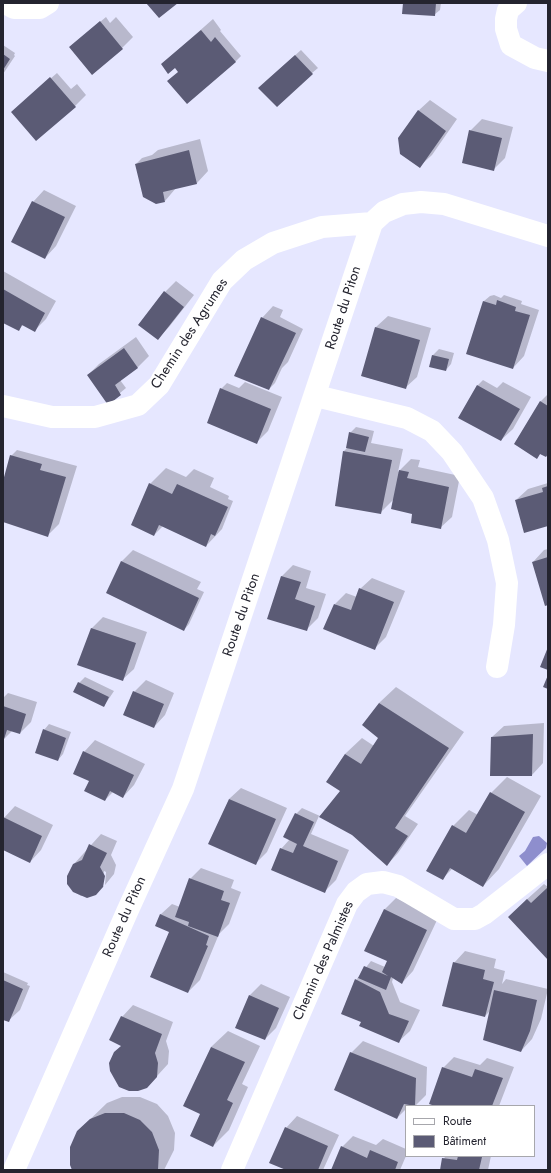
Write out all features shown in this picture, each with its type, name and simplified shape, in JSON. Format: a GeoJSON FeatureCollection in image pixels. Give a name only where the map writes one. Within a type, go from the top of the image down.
{"type":"FeatureCollection","features":[{"type":"Feature","properties":{"kind":"street"},"geometry":{"type":"LineString","coordinates":[[5,3],[14,8],[40,8],[48,3]]}},
{"type":"Feature","properties":{"kind":"street"},"geometry":{"type":"LineString","coordinates":[[508,5],[506,28],[511,45],[535,58],[548,61]]}},
{"type":"Feature","properties":{"kind":"street"},"geometry":{"type":"LineString","coordinates":[[372,223],[384,212],[402,204],[421,202],[444,204],[548,236]]}},
{"type":"Feature","properties":{"kind":"street","name":"Route du Piton"},"geometry":{"type":"LineString","coordinates":[[14,1170],[127,912],[183,789],[316,396],[372,223]]}},
{"type":"Feature","properties":{"kind":"street","name":"Chemin des Agrumes"},"geometry":{"type":"LineString","coordinates":[[3,406],[52,417],[95,417],[138,405],[160,385],[222,281],[244,260],[273,243],[322,227],[372,223]]}},
{"type":"Feature","properties":{"kind":"street"},"geometry":{"type":"LineString","coordinates":[[316,396],[407,418],[432,431],[452,452],[483,498],[498,540],[507,583],[504,625],[497,668]]}},
{"type":"Feature","properties":{"kind":"street","name":"Chemin des Palmistes"},"geometry":{"type":"LineString","coordinates":[[232,1170],[347,904],[356,892],[367,884],[383,882],[398,886],[454,920],[475,919],[484,914],[548,864]]}},
{"type":"Feature","properties":{"kind":"water"},"geometry":{"type":"Polygon","coordinates":[[[539,836],[547,843],[546,848],[527,866],[519,856],[525,851],[533,837],[539,836]]]}},
{"type":"Feature","properties":{"kind":"building"},"geometry":{"type":"Polygon","coordinates":[[[146,3],[178,3],[159,18],[146,3]]]}},
{"type":"Feature","properties":{"kind":"building"},"geometry":{"type":"Polygon","coordinates":[[[403,3],[436,3],[435,16],[402,14],[403,3]]]}},
{"type":"Feature","properties":{"kind":"building"},"geometry":{"type":"Polygon","coordinates":[[[100,21],[123,49],[92,75],[69,47],[100,21]]]}},
{"type":"Feature","properties":{"kind":"building"},"geometry":{"type":"Polygon","coordinates":[[[201,30],[211,42],[215,37],[236,62],[187,104],[167,81],[178,72],[175,68],[168,74],[161,64],[201,30]]]}},
{"type":"Feature","properties":{"kind":"building"},"geometry":{"type":"Polygon","coordinates":[[[3,54],[10,59],[3,70],[3,54]]]}},
{"type":"Feature","properties":{"kind":"building"},"geometry":{"type":"Polygon","coordinates":[[[295,55],[313,74],[277,107],[258,88],[295,55]]]}},
{"type":"Feature","properties":{"kind":"building"},"geometry":{"type":"Polygon","coordinates":[[[50,77],[76,107],[36,141],[11,112],[50,77]]]}},
{"type":"Feature","properties":{"kind":"building"},"geometry":{"type":"Polygon","coordinates":[[[418,110],[446,131],[420,168],[400,154],[398,138],[418,110]]]}},
{"type":"Feature","properties":{"kind":"building"},"geometry":{"type":"Polygon","coordinates":[[[469,130],[502,138],[494,171],[462,163],[469,130]]]}},
{"type":"Feature","properties":{"kind":"building"},"geometry":{"type":"Polygon","coordinates":[[[189,150],[197,184],[163,192],[165,202],[156,204],[143,197],[135,164],[189,150]]]}},
{"type":"Feature","properties":{"kind":"building"},"geometry":{"type":"Polygon","coordinates":[[[32,201],[65,217],[45,259],[11,242],[32,201]]]}},
{"type":"Feature","properties":{"kind":"building"},"geometry":{"type":"Polygon","coordinates":[[[3,289],[45,313],[35,332],[22,325],[19,331],[3,323],[3,289]]]}},
{"type":"Feature","properties":{"kind":"building"},"geometry":{"type":"Polygon","coordinates":[[[164,291],[184,307],[158,340],[138,325],[164,291]]]}},
{"type":"Feature","properties":{"kind":"building"},"geometry":{"type":"Polygon","coordinates":[[[497,300],[516,307],[515,311],[530,315],[513,369],[466,354],[483,301],[496,305],[497,300]]]}},
{"type":"Feature","properties":{"kind":"building"},"geometry":{"type":"Polygon","coordinates":[[[261,317],[296,333],[269,390],[234,376],[261,317]]]}},
{"type":"Feature","properties":{"kind":"building"},"geometry":{"type":"Polygon","coordinates":[[[375,327],[420,340],[406,389],[361,376],[375,327]]]}},
{"type":"Feature","properties":{"kind":"building"},"geometry":{"type":"Polygon","coordinates":[[[124,348],[138,368],[115,385],[121,395],[108,405],[87,375],[124,348]]]}},
{"type":"Feature","properties":{"kind":"building"},"geometry":{"type":"Polygon","coordinates":[[[432,355],[449,359],[446,371],[429,367],[432,355]]]}},
{"type":"Feature","properties":{"kind":"building"},"geometry":{"type":"Polygon","coordinates":[[[477,385],[520,409],[501,441],[458,418],[477,385]]]}},
{"type":"Feature","properties":{"kind":"building"},"geometry":{"type":"Polygon","coordinates":[[[220,388],[271,409],[257,444],[207,423],[220,388]]]}},
{"type":"Feature","properties":{"kind":"building"},"geometry":{"type":"Polygon","coordinates":[[[540,401],[548,406],[548,454],[546,457],[540,454],[537,459],[514,444],[540,401]]]}},
{"type":"Feature","properties":{"kind":"building"},"geometry":{"type":"Polygon","coordinates":[[[349,432],[369,437],[365,452],[346,448],[349,432]]]}},
{"type":"Feature","properties":{"kind":"building"},"geometry":{"type":"Polygon","coordinates":[[[343,451],[392,460],[381,514],[335,506],[343,451]]]}},
{"type":"Feature","properties":{"kind":"building"},"geometry":{"type":"Polygon","coordinates":[[[10,455],[42,464],[40,470],[66,477],[48,537],[3,522],[3,481],[10,455]]]}},
{"type":"Feature","properties":{"kind":"building"},"geometry":{"type":"Polygon","coordinates":[[[399,470],[409,472],[407,478],[449,487],[441,529],[411,523],[412,514],[391,509],[399,470]]]}},
{"type":"Feature","properties":{"kind":"building"},"geometry":{"type":"Polygon","coordinates":[[[149,483],[172,494],[177,484],[228,507],[215,536],[211,534],[206,547],[159,525],[154,536],[131,525],[149,483]]]}},
{"type":"Feature","properties":{"kind":"building"},"geometry":{"type":"Polygon","coordinates":[[[548,486],[548,526],[524,533],[515,500],[543,492],[542,488],[548,486]]]}},
{"type":"Feature","properties":{"kind":"building"},"geometry":{"type":"Polygon","coordinates":[[[548,557],[548,605],[545,606],[532,562],[548,557]]]}},
{"type":"Feature","properties":{"kind":"building"},"geometry":{"type":"Polygon","coordinates":[[[121,561],[199,598],[184,631],[106,593],[121,561]]]}},
{"type":"Feature","properties":{"kind":"building"},"geometry":{"type":"Polygon","coordinates":[[[281,576],[301,582],[295,599],[315,606],[307,631],[267,619],[281,576]]]}},
{"type":"Feature","properties":{"kind":"building"},"geometry":{"type":"Polygon","coordinates":[[[359,588],[394,602],[375,650],[323,629],[334,604],[351,610],[359,588]]]}},
{"type":"Feature","properties":{"kind":"building"},"geometry":{"type":"Polygon","coordinates":[[[91,628],[136,643],[123,681],[77,665],[91,628]]]}},
{"type":"Feature","properties":{"kind":"building"},"geometry":{"type":"Polygon","coordinates":[[[548,647],[548,670],[540,667],[548,647]]]}},
{"type":"Feature","properties":{"kind":"building"},"geometry":{"type":"Polygon","coordinates":[[[548,675],[548,689],[543,687],[548,675]]]}},
{"type":"Feature","properties":{"kind":"building"},"geometry":{"type":"Polygon","coordinates":[[[78,682],[109,697],[104,707],[73,692],[78,682]]]}},
{"type":"Feature","properties":{"kind":"building"},"geometry":{"type":"Polygon","coordinates":[[[133,691],[164,704],[154,728],[123,715],[133,691]]]}},
{"type":"Feature","properties":{"kind":"building"},"geometry":{"type":"Polygon","coordinates":[[[379,703],[449,748],[395,828],[408,836],[387,866],[352,835],[319,817],[340,791],[326,782],[345,754],[361,764],[378,738],[362,725],[379,703]]]}},
{"type":"Feature","properties":{"kind":"building"},"geometry":{"type":"Polygon","coordinates":[[[3,706],[26,714],[20,734],[7,730],[3,742],[3,706]]]}},
{"type":"Feature","properties":{"kind":"building"},"geometry":{"type":"Polygon","coordinates":[[[43,729],[66,738],[58,761],[35,753],[43,729]]]}},
{"type":"Feature","properties":{"kind":"building"},"geometry":{"type":"Polygon","coordinates":[[[533,734],[532,776],[490,776],[491,737],[533,734]]]}},
{"type":"Feature","properties":{"kind":"building"},"geometry":{"type":"Polygon","coordinates":[[[83,751],[134,775],[123,798],[110,791],[105,801],[84,791],[89,781],[73,774],[83,751]]]}},
{"type":"Feature","properties":{"kind":"building"},"geometry":{"type":"Polygon","coordinates":[[[490,792],[525,812],[483,887],[450,868],[443,880],[426,871],[452,825],[466,833],[490,792]]]}},
{"type":"Feature","properties":{"kind":"building"},"geometry":{"type":"Polygon","coordinates":[[[229,799],[276,819],[256,865],[208,844],[229,799]]]}},
{"type":"Feature","properties":{"kind":"building"},"geometry":{"type":"Polygon","coordinates":[[[295,813],[314,822],[303,846],[338,861],[325,893],[271,870],[280,848],[293,853],[297,844],[283,837],[295,813]]]}},
{"type":"Feature","properties":{"kind":"building"},"geometry":{"type":"Polygon","coordinates":[[[3,817],[42,836],[30,863],[3,850],[3,817]]]}},
{"type":"Feature","properties":{"kind":"building"},"geometry":{"type":"Polygon","coordinates":[[[89,844],[107,853],[100,867],[105,876],[103,887],[96,895],[87,898],[73,892],[67,884],[67,876],[73,864],[82,860],[89,844]]]}},
{"type":"Feature","properties":{"kind":"building"},"geometry":{"type":"Polygon","coordinates":[[[189,878],[224,891],[221,900],[230,903],[218,937],[188,926],[189,922],[175,917],[189,878]]]}},
{"type":"Feature","properties":{"kind":"building"},"geometry":{"type":"Polygon","coordinates":[[[547,888],[548,960],[508,917],[527,899],[531,903],[547,888]]]}},
{"type":"Feature","properties":{"kind":"building"},"geometry":{"type":"Polygon","coordinates":[[[384,909],[427,930],[402,984],[391,977],[386,990],[358,978],[364,966],[388,976],[382,972],[387,961],[364,951],[384,909]]]}},
{"type":"Feature","properties":{"kind":"building"},"geometry":{"type":"Polygon","coordinates":[[[160,914],[209,936],[206,945],[208,946],[188,993],[150,977],[169,932],[155,926],[160,914]]]}},
{"type":"Feature","properties":{"kind":"building"},"geometry":{"type":"Polygon","coordinates":[[[453,962],[485,970],[483,979],[494,982],[485,1017],[442,1006],[453,962]]]}},
{"type":"Feature","properties":{"kind":"building"},"geometry":{"type":"Polygon","coordinates":[[[355,979],[380,992],[389,1014],[409,1021],[399,1043],[359,1026],[361,1022],[341,1014],[355,979]]]}},
{"type":"Feature","properties":{"kind":"building"},"geometry":{"type":"Polygon","coordinates":[[[3,980],[23,989],[9,1022],[3,1020],[3,980]]]}},
{"type":"Feature","properties":{"kind":"building"},"geometry":{"type":"Polygon","coordinates":[[[494,990],[537,1000],[530,1031],[521,1052],[483,1040],[494,990]]]}},
{"type":"Feature","properties":{"kind":"building"},"geometry":{"type":"Polygon","coordinates":[[[249,995],[279,1008],[265,1040],[235,1028],[249,995]]]}},
{"type":"Feature","properties":{"kind":"building"},"geometry":{"type":"Polygon","coordinates":[[[121,1016],[162,1034],[155,1053],[158,1063],[157,1077],[147,1088],[138,1091],[129,1091],[119,1087],[110,1071],[109,1063],[114,1052],[121,1046],[109,1040],[121,1016]]]}},
{"type":"Feature","properties":{"kind":"building"},"geometry":{"type":"Polygon","coordinates":[[[211,1047],[245,1062],[227,1100],[233,1103],[213,1147],[190,1136],[200,1114],[183,1106],[211,1047]]]}},
{"type":"Feature","properties":{"kind":"building"},"geometry":{"type":"Polygon","coordinates":[[[350,1052],[416,1078],[415,1105],[404,1104],[397,1119],[334,1090],[350,1052]]]}},
{"type":"Feature","properties":{"kind":"building"},"geometry":{"type":"Polygon","coordinates":[[[442,1067],[472,1077],[475,1069],[503,1078],[492,1105],[429,1104],[442,1067]]]}},
{"type":"Feature","properties":{"kind":"building"},"geometry":{"type":"Polygon","coordinates":[[[105,1113],[124,1113],[140,1120],[152,1132],[159,1150],[158,1170],[72,1170],[70,1165],[70,1147],[77,1131],[90,1119],[105,1113]]]}},
{"type":"Feature","properties":{"kind":"building"},"geometry":{"type":"Polygon","coordinates":[[[285,1127],[328,1146],[318,1170],[286,1170],[269,1163],[285,1127]]]}},
{"type":"Feature","properties":{"kind":"building"},"geometry":{"type":"Polygon","coordinates":[[[341,1146],[367,1158],[370,1150],[398,1162],[395,1170],[331,1170],[341,1146]]]}},
{"type":"Feature","properties":{"kind":"building"},"geometry":{"type":"Polygon","coordinates":[[[458,1157],[482,1157],[479,1170],[440,1170],[442,1158],[457,1160],[458,1157]]]}}]}
